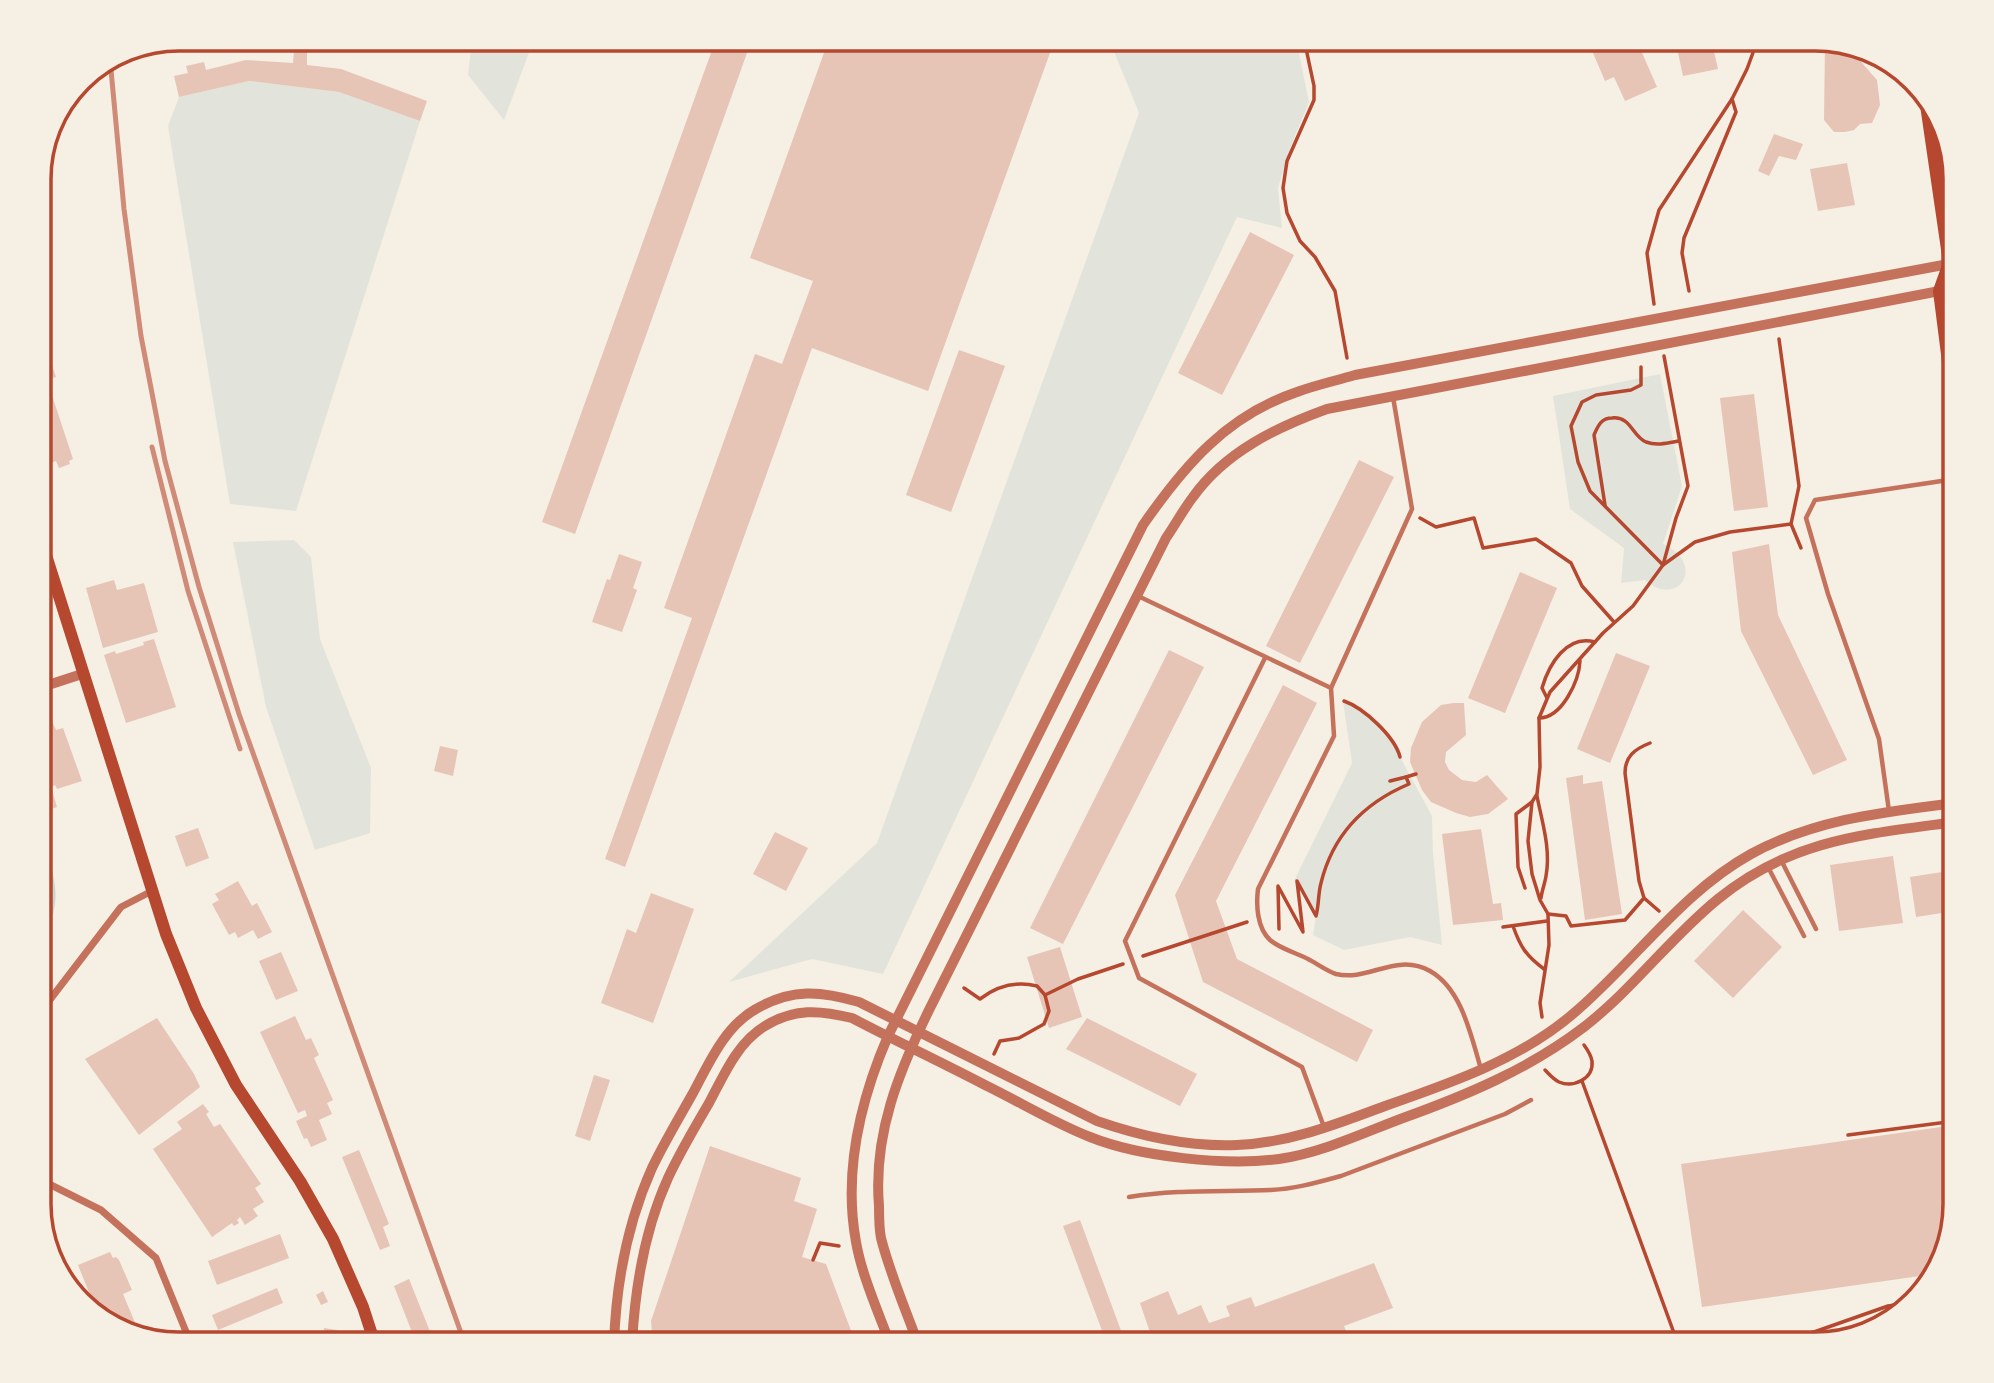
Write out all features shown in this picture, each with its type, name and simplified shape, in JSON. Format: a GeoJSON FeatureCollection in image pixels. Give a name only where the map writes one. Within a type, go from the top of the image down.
{"type":"FeatureCollection","features":[{"type":"Feature","properties":{"kind":"main road"},"geometry":{"type":"LineString","coordinates":[[1938,145],[1943,180]]}},
{"type":"Feature","properties":{"kind":"main road"},"geometry":{"type":"LineString","coordinates":[[1943,286],[1940,291],[1943,315]]}},
{"type":"Feature","properties":{"kind":"main road"},"geometry":{"type":"LineString","coordinates":[[51,572],[166,934],[196,1008],[236,1085],[300,1181],[333,1240],[363,1307],[371,1332]]}},
{"type":"Feature","properties":{"kind":"street"},"geometry":{"type":"LineString","coordinates":[[886,1332],[856,1243],[851,1194],[853,1152],[874,1067],[1143,525],[1187,465],[1221,435],[1274,401],[1354,375],[1943,269]]}},
{"type":"Feature","properties":{"kind":"street"},"geometry":{"type":"LineString","coordinates":[[914,1332],[881,1237],[877,1191],[878,1156],[884,1122],[896,1081],[1166,538],[1194,495],[1250,444],[1285,424],[1326,409],[1943,290]]}},
{"type":"Feature","properties":{"kind":"street"},"geometry":{"type":"LineString","coordinates":[[51,684],[82,674]]}},
{"type":"Feature","properties":{"kind":"street"},"geometry":{"type":"LineString","coordinates":[[614,1332],[615,1301],[636,1209],[653,1167],[714,1054],[736,1024],[756,1009],[800,993],[826,993],[859,1002],[896,1019],[1097,1121],[1156,1139],[1208,1145],[1268,1142],[1324,1128],[1481,1069],[1542,1035],[1573,1014],[1721,873],[1784,837],[1819,825],[1889,811],[1943,804]]}},
{"type":"Feature","properties":{"kind":"street"},"geometry":{"type":"LineString","coordinates":[[633,1332],[634,1300],[642,1255],[668,1178],[730,1063],[747,1039],[765,1026],[803,1011],[824,1011],[852,1018],[1089,1137],[1133,1151],[1209,1161],[1279,1159],[1331,1145],[1444,1103],[1519,1069],[1584,1027],[1608,1007],[1717,900],[1747,877],[1767,866],[1830,841],[1943,824]]}},
{"type":"Feature","properties":{"kind":"street"},"geometry":{"type":"LineString","coordinates":[[51,998],[121,906],[152,891]]}},
{"type":"Feature","properties":{"kind":"street"},"geometry":{"type":"LineString","coordinates":[[51,1185],[101,1210],[156,1258],[186,1332]]}},
{"type":"Feature","properties":{"kind":"lane"},"geometry":{"type":"LineString","coordinates":[[1393,396],[1412,509],[1331,688],[1334,736],[1258,889],[1256,902],[1262,928],[1269,940],[1337,974],[1359,973],[1400,964],[1429,971],[1442,980],[1454,996],[1466,1023],[1481,1069]]}},
{"type":"Feature","properties":{"kind":"lane"},"geometry":{"type":"LineString","coordinates":[[1889,811],[1878,739],[1828,594],[1806,519],[1815,500],[1943,481]]}},
{"type":"Feature","properties":{"kind":"lane"},"geometry":{"type":"LineString","coordinates":[[1138,595],[1331,688]]}},
{"type":"Feature","properties":{"kind":"lane"},"geometry":{"type":"LineString","coordinates":[[1265,658],[1125,941],[1139,978],[1301,1067],[1324,1128]]}},
{"type":"Feature","properties":{"kind":"lane"},"geometry":{"type":"LineString","coordinates":[[1781,859],[1816,929]]}},
{"type":"Feature","properties":{"kind":"lane"},"geometry":{"type":"LineString","coordinates":[[1767,866],[1804,936]]}},
{"type":"Feature","properties":{"kind":"lane"},"geometry":{"type":"LineString","coordinates":[[1129,1197],[1163,1191],[1275,1190],[1323,1181],[1503,1115],[1531,1100]]}},
{"type":"Feature","properties":{"kind":"path"},"geometry":{"type":"LineString","coordinates":[[1307,51],[1314,100],[1287,162],[1283,188],[1287,213],[1300,241],[1315,257],[1335,291],[1347,358]]}},
{"type":"Feature","properties":{"kind":"path"},"geometry":{"type":"LineString","coordinates":[[1650,281],[1647,253],[1659,210],[1732,99],[1754,51]]}},
{"type":"Feature","properties":{"kind":"path"},"geometry":{"type":"LineString","coordinates":[[1689,291],[1682,253],[1684,238],[1736,112],[1732,99]]}},
{"type":"Feature","properties":{"kind":"path"},"geometry":{"type":"LineString","coordinates":[[1540,900],[1547,875],[1547,854],[1537,793],[1539,718],[1550,692],[1595,642],[1633,606],[1663,565],[1695,542],[1730,532],[1791,524],[1799,486],[1779,339]]}},
{"type":"Feature","properties":{"kind":"path"},"geometry":{"type":"LineString","coordinates":[[1641,367],[1641,386],[1596,395],[1583,402],[1571,426],[1578,462],[1590,491],[1663,565]]}},
{"type":"Feature","properties":{"kind":"path"},"geometry":{"type":"LineString","coordinates":[[1663,565],[1688,486],[1670,388]]}},
{"type":"Feature","properties":{"kind":"path"},"geometry":{"type":"LineString","coordinates":[[1606,507],[1594,435],[1598,425],[1606,418],[1618,417],[1629,423],[1640,439],[1648,443],[1660,445],[1679,441]]}},
{"type":"Feature","properties":{"kind":"path"},"geometry":{"type":"LineString","coordinates":[[1418,517],[1436,527],[1474,518],[1483,548],[1536,539],[1571,563],[1582,586],[1615,623]]}},
{"type":"Feature","properties":{"kind":"path"},"geometry":{"type":"LineString","coordinates":[[1547,698],[1542,688],[1558,655],[1575,642],[1587,639],[1595,642]]}},
{"type":"Feature","properties":{"kind":"path"},"geometry":{"type":"LineString","coordinates":[[1539,718],[1553,714],[1571,690],[1580,658]]}},
{"type":"Feature","properties":{"kind":"path"},"geometry":{"type":"LineString","coordinates":[[1343,701],[1355,705],[1379,726],[1398,748],[1400,757]]}},
{"type":"Feature","properties":{"kind":"path"},"geometry":{"type":"LineString","coordinates":[[1650,743],[1632,751],[1625,766],[1639,880],[1644,898],[1661,912]]}},
{"type":"Feature","properties":{"kind":"path"},"geometry":{"type":"LineString","coordinates":[[1390,781],[1416,774]]}},
{"type":"Feature","properties":{"kind":"path"},"geometry":{"type":"LineString","coordinates":[[1279,929],[1278,886],[1303,932],[1297,881],[1316,916],[1320,884],[1343,835],[1357,815],[1374,801],[1409,784],[1406,777]]}},
{"type":"Feature","properties":{"kind":"path"},"geometry":{"type":"LineString","coordinates":[[1537,793],[1532,802],[1528,841],[1532,874],[1540,900],[1548,914],[1549,945],[1540,1003],[1542,1017]]}},
{"type":"Feature","properties":{"kind":"path"},"geometry":{"type":"LineString","coordinates":[[1525,888],[1521,880],[1516,841],[1516,814],[1532,802]]}},
{"type":"Feature","properties":{"kind":"path"},"geometry":{"type":"LineString","coordinates":[[1516,841],[1528,841]]}},
{"type":"Feature","properties":{"kind":"path"},"geometry":{"type":"LineString","coordinates":[[1521,880],[1532,874]]}},
{"type":"Feature","properties":{"kind":"path"},"geometry":{"type":"LineString","coordinates":[[1548,914],[1566,916],[1571,926],[1625,920],[1644,898]]}},
{"type":"Feature","properties":{"kind":"path"},"geometry":{"type":"LineString","coordinates":[[1503,927],[1547,921]]}},
{"type":"Feature","properties":{"kind":"path"},"geometry":{"type":"LineString","coordinates":[[1045,995],[1078,979],[1247,922]]}},
{"type":"Feature","properties":{"kind":"path"},"geometry":{"type":"LineString","coordinates":[[1513,926],[1527,956],[1544,969]]}},
{"type":"Feature","properties":{"kind":"path"},"geometry":{"type":"LineString","coordinates":[[964,988],[980,999],[1010,984],[1037,986],[1045,995],[1049,1011],[1044,1024],[1019,1038],[1000,1041],[994,1054]]}},
{"type":"Feature","properties":{"kind":"path"},"geometry":{"type":"LineString","coordinates":[[1545,1070],[1555,1081],[1568,1085],[1582,1081],[1590,1072],[1592,1060],[1584,1045]]}},
{"type":"Feature","properties":{"kind":"path"},"geometry":{"type":"LineString","coordinates":[[1582,1081],[1674,1332]]}},
{"type":"Feature","properties":{"kind":"path"},"geometry":{"type":"LineString","coordinates":[[1848,1135],[1943,1123]]}},
{"type":"Feature","properties":{"kind":"path"},"geometry":{"type":"LineString","coordinates":[[813,1261],[820,1243],[839,1246]]}},
{"type":"Feature","properties":{"kind":"path"},"geometry":{"type":"LineString","coordinates":[[1815,1332],[1893,1305]]}},
{"type":"Feature","properties":{"kind":"shaded area"},"geometry":{"type":"Polygon","coordinates":[[[471,51],[530,51],[504,120],[468,75],[471,51]]]}},
{"type":"Feature","properties":{"kind":"shaded area"},"geometry":{"type":"Polygon","coordinates":[[[1114,51],[1298,51],[1309,102],[1290,148],[1278,188],[1282,228],[1237,217],[883,974],[812,959],[729,982],[877,843],[1139,113],[1114,51]]]}},
{"type":"Feature","properties":{"kind":"shaded area"},"geometry":{"type":"Polygon","coordinates":[[[249,81],[339,92],[420,121],[296,511],[230,504],[168,126],[179,97],[249,81]]]}},
{"type":"Feature","properties":{"kind":"shaded area"},"geometry":{"type":"Polygon","coordinates":[[[1660,374],[1682,486],[1663,544],[1676,552],[1684,562],[1686,572],[1677,587],[1668,590],[1657,588],[1645,580],[1621,583],[1624,548],[1570,509],[1553,396],[1660,374]]]}},
{"type":"Feature","properties":{"kind":"shaded area"},"geometry":{"type":"Polygon","coordinates":[[[294,540],[311,557],[320,639],[371,768],[370,833],[315,850],[266,707],[233,542],[294,540]]]}},
{"type":"Feature","properties":{"kind":"shaded area"},"geometry":{"type":"Polygon","coordinates":[[[1343,701],[1365,714],[1393,744],[1432,816],[1442,945],[1410,937],[1344,950],[1313,935],[1316,916],[1294,881],[1352,763],[1343,701]]]}},
{"type":"Feature","properties":{"kind":"shaded area"},"geometry":{"type":"Polygon","coordinates":[[[51,867],[55,887],[51,919],[51,867]]]}},
{"type":"Feature","properties":{"kind":"building"},"geometry":{"type":"Polygon","coordinates":[[[294,51],[307,51],[307,65],[341,69],[427,101],[420,121],[339,92],[249,81],[179,97],[174,76],[188,73],[186,66],[204,62],[206,70],[246,60],[293,63],[294,51]]]}},
{"type":"Feature","properties":{"kind":"building"},"geometry":{"type":"Polygon","coordinates":[[[712,51],[748,51],[575,534],[542,522],[712,51]]]}},
{"type":"Feature","properties":{"kind":"building"},"geometry":{"type":"Polygon","coordinates":[[[825,51],[1051,51],[928,391],[812,348],[625,867],[605,859],[692,618],[664,608],[755,354],[782,364],[813,281],[750,258],[825,51]]]}},
{"type":"Feature","properties":{"kind":"building"},"geometry":{"type":"Polygon","coordinates":[[[1592,51],[1641,51],[1657,87],[1625,101],[1614,77],[1605,81],[1592,51]]]}},
{"type":"Feature","properties":{"kind":"building"},"geometry":{"type":"Polygon","coordinates":[[[1678,51],[1714,51],[1718,69],[1683,76],[1678,51]]]}},
{"type":"Feature","properties":{"kind":"building"},"geometry":{"type":"Polygon","coordinates":[[[1825,52],[1860,60],[1877,80],[1880,105],[1872,123],[1860,124],[1854,130],[1834,132],[1824,120],[1825,52]]]}},
{"type":"Feature","properties":{"kind":"building"},"geometry":{"type":"Polygon","coordinates":[[[1774,134],[1803,144],[1796,160],[1779,156],[1769,176],[1758,171],[1774,134]]]}},
{"type":"Feature","properties":{"kind":"building"},"geometry":{"type":"Polygon","coordinates":[[[1847,163],[1855,205],[1818,211],[1810,169],[1847,163]]]}},
{"type":"Feature","properties":{"kind":"building"},"geometry":{"type":"Polygon","coordinates":[[[1250,232],[1294,255],[1222,395],[1178,373],[1250,232]]]}},
{"type":"Feature","properties":{"kind":"building"},"geometry":{"type":"Polygon","coordinates":[[[959,350],[1005,366],[951,512],[906,495],[959,350]]]}},
{"type":"Feature","properties":{"kind":"building"},"geometry":{"type":"Polygon","coordinates":[[[51,362],[56,377],[51,379],[51,362]]]}},
{"type":"Feature","properties":{"kind":"building"},"geometry":{"type":"Polygon","coordinates":[[[51,392],[73,459],[69,461],[70,464],[59,468],[56,461],[51,463],[51,392]]]}},
{"type":"Feature","properties":{"kind":"building"},"geometry":{"type":"Polygon","coordinates":[[[1754,394],[1768,507],[1734,511],[1720,398],[1754,394]]]}},
{"type":"Feature","properties":{"kind":"building"},"geometry":{"type":"Polygon","coordinates":[[[1359,460],[1394,477],[1300,663],[1266,646],[1359,460]]]}},
{"type":"Feature","properties":{"kind":"building"},"geometry":{"type":"Polygon","coordinates":[[[1769,544],[1778,615],[1847,760],[1813,775],[1741,631],[1732,552],[1769,544]]]}},
{"type":"Feature","properties":{"kind":"building"},"geometry":{"type":"Polygon","coordinates":[[[619,554],[642,562],[633,588],[637,590],[622,632],[592,622],[619,554]]]}},
{"type":"Feature","properties":{"kind":"building"},"geometry":{"type":"Polygon","coordinates":[[[1520,572],[1557,588],[1505,713],[1468,698],[1520,572]]]}},
{"type":"Feature","properties":{"kind":"building"},"geometry":{"type":"Polygon","coordinates":[[[114,580],[117,590],[144,583],[158,632],[103,648],[86,588],[114,580]]]}},
{"type":"Feature","properties":{"kind":"building"},"geometry":{"type":"Polygon","coordinates":[[[154,639],[176,707],[126,723],[104,655],[115,651],[116,654],[154,639]]]}},
{"type":"Feature","properties":{"kind":"building"},"geometry":{"type":"Polygon","coordinates":[[[1169,650],[1204,667],[1063,944],[1030,928],[1169,650]]]}},
{"type":"Feature","properties":{"kind":"building"},"geometry":{"type":"Polygon","coordinates":[[[1616,653],[1650,666],[1610,763],[1577,749],[1616,653]]]}},
{"type":"Feature","properties":{"kind":"building"},"geometry":{"type":"Polygon","coordinates":[[[1283,685],[1317,703],[1216,901],[1237,959],[1373,1030],[1357,1062],[1203,982],[1175,895],[1283,685]]]}},
{"type":"Feature","properties":{"kind":"building"},"geometry":{"type":"Polygon","coordinates":[[[1464,703],[1466,735],[1446,752],[1445,762],[1449,770],[1462,780],[1476,782],[1487,775],[1508,799],[1488,814],[1470,817],[1431,802],[1422,790],[1410,762],[1411,748],[1422,722],[1441,705],[1464,703]]]}},
{"type":"Feature","properties":{"kind":"building"},"geometry":{"type":"Polygon","coordinates":[[[51,721],[56,730],[63,728],[82,781],[57,789],[55,785],[51,787],[51,721]]]}},
{"type":"Feature","properties":{"kind":"building"},"geometry":{"type":"Polygon","coordinates":[[[440,746],[458,750],[453,776],[434,771],[440,746]]]}},
{"type":"Feature","properties":{"kind":"building"},"geometry":{"type":"Polygon","coordinates":[[[1583,775],[1583,784],[1602,781],[1622,914],[1585,920],[1566,778],[1583,775]]]}},
{"type":"Feature","properties":{"kind":"building"},"geometry":{"type":"Polygon","coordinates":[[[51,787],[57,807],[51,809],[51,787]]]}},
{"type":"Feature","properties":{"kind":"building"},"geometry":{"type":"Polygon","coordinates":[[[198,828],[209,858],[186,867],[175,836],[198,828]]]}},
{"type":"Feature","properties":{"kind":"building"},"geometry":{"type":"Polygon","coordinates":[[[1481,829],[1493,904],[1501,903],[1503,920],[1453,925],[1442,834],[1481,829]]]}},
{"type":"Feature","properties":{"kind":"building"},"geometry":{"type":"Polygon","coordinates":[[[775,832],[808,848],[786,891],[753,874],[775,832]]]}},
{"type":"Feature","properties":{"kind":"building"},"geometry":{"type":"Polygon","coordinates":[[[1893,856],[1903,923],[1839,931],[1830,865],[1893,856]]]}},
{"type":"Feature","properties":{"kind":"building"},"geometry":{"type":"Polygon","coordinates":[[[1943,872],[1943,913],[1916,917],[1910,877],[1943,872]]]}},
{"type":"Feature","properties":{"kind":"building"},"geometry":{"type":"Polygon","coordinates":[[[238,881],[252,906],[257,903],[272,932],[258,939],[253,930],[238,938],[235,932],[229,935],[212,904],[219,900],[215,894],[238,881]]]}},
{"type":"Feature","properties":{"kind":"building"},"geometry":{"type":"Polygon","coordinates":[[[651,893],[694,909],[653,1023],[601,1003],[627,929],[636,933],[651,893]]]}},
{"type":"Feature","properties":{"kind":"building"},"geometry":{"type":"Polygon","coordinates":[[[1743,910],[1782,947],[1733,998],[1694,961],[1743,910]]]}},
{"type":"Feature","properties":{"kind":"building"},"geometry":{"type":"Polygon","coordinates":[[[1060,947],[1082,1017],[1049,1028],[1027,957],[1060,947]]]}},
{"type":"Feature","properties":{"kind":"building"},"geometry":{"type":"Polygon","coordinates":[[[281,952],[298,991],[276,1000],[259,961],[281,952]]]}},
{"type":"Feature","properties":{"kind":"building"},"geometry":{"type":"Polygon","coordinates":[[[295,1016],[306,1040],[311,1038],[319,1055],[314,1058],[333,1100],[327,1103],[332,1114],[319,1120],[327,1140],[311,1147],[296,1121],[307,1116],[305,1110],[298,1113],[260,1032],[295,1016]]]}},
{"type":"Feature","properties":{"kind":"building"},"geometry":{"type":"Polygon","coordinates":[[[157,1018],[200,1087],[139,1135],[85,1059],[157,1018]]]}},
{"type":"Feature","properties":{"kind":"building"},"geometry":{"type":"Polygon","coordinates":[[[1087,1018],[1197,1074],[1180,1106],[1066,1049],[1087,1018]]]}},
{"type":"Feature","properties":{"kind":"building"},"geometry":{"type":"Polygon","coordinates":[[[594,1075],[610,1080],[590,1141],[575,1136],[594,1075]]]}},
{"type":"Feature","properties":{"kind":"building"},"geometry":{"type":"Polygon","coordinates":[[[203,1104],[214,1127],[220,1124],[261,1184],[255,1188],[264,1202],[253,1209],[258,1216],[245,1225],[240,1217],[237,1220],[239,1223],[234,1226],[232,1223],[212,1237],[153,1149],[182,1129],[177,1122],[203,1104]]]}},
{"type":"Feature","properties":{"kind":"building"},"geometry":{"type":"Polygon","coordinates":[[[1943,1127],[1941,1229],[1930,1261],[1921,1276],[1702,1307],[1681,1164],[1943,1127]]]}},
{"type":"Feature","properties":{"kind":"building"},"geometry":{"type":"Polygon","coordinates":[[[710,1146],[801,1178],[794,1201],[817,1209],[802,1257],[826,1264],[852,1332],[652,1332],[651,1321],[710,1146]]]}},
{"type":"Feature","properties":{"kind":"building"},"geometry":{"type":"Polygon","coordinates":[[[359,1150],[389,1224],[383,1227],[390,1246],[380,1250],[342,1157],[359,1150]]]}},
{"type":"Feature","properties":{"kind":"building"},"geometry":{"type":"Polygon","coordinates":[[[1080,1220],[1122,1332],[1103,1332],[1063,1226],[1080,1220]]]}},
{"type":"Feature","properties":{"kind":"building"},"geometry":{"type":"Polygon","coordinates":[[[280,1234],[289,1258],[217,1285],[208,1261],[280,1234]]]}},
{"type":"Feature","properties":{"kind":"building"},"geometry":{"type":"Polygon","coordinates":[[[110,1252],[113,1258],[119,1260],[132,1290],[123,1294],[136,1324],[108,1311],[91,1298],[78,1265],[110,1252]]]}},
{"type":"Feature","properties":{"kind":"building"},"geometry":{"type":"Polygon","coordinates":[[[1374,1263],[1393,1308],[1344,1326],[1346,1332],[1150,1332],[1140,1303],[1168,1291],[1178,1315],[1201,1305],[1209,1323],[1230,1316],[1226,1306],[1251,1297],[1255,1307],[1374,1263]]]}},
{"type":"Feature","properties":{"kind":"building"},"geometry":{"type":"Polygon","coordinates":[[[409,1279],[430,1332],[412,1332],[394,1286],[409,1279]]]}},
{"type":"Feature","properties":{"kind":"building"},"geometry":{"type":"Polygon","coordinates":[[[277,1288],[283,1303],[218,1330],[212,1315],[277,1288]]]}},
{"type":"Feature","properties":{"kind":"building"},"geometry":{"type":"Polygon","coordinates":[[[323,1291],[328,1302],[321,1305],[316,1295],[323,1291]]]}},
{"type":"Feature","properties":{"kind":"building"},"geometry":{"type":"Polygon","coordinates":[[[324,1328],[337,1330],[337,1332],[324,1332],[324,1328]]]}},
{"type":"Feature","properties":{"kind":"railway"},"geometry":{"type":"LineString","coordinates":[[111,70],[124,209],[141,336],[165,461],[199,587],[239,714],[461,1332]]}},
{"type":"Feature","properties":{"kind":"railway"},"geometry":{"type":"LineString","coordinates":[[152,447],[188,591],[240,749]]}}]}
